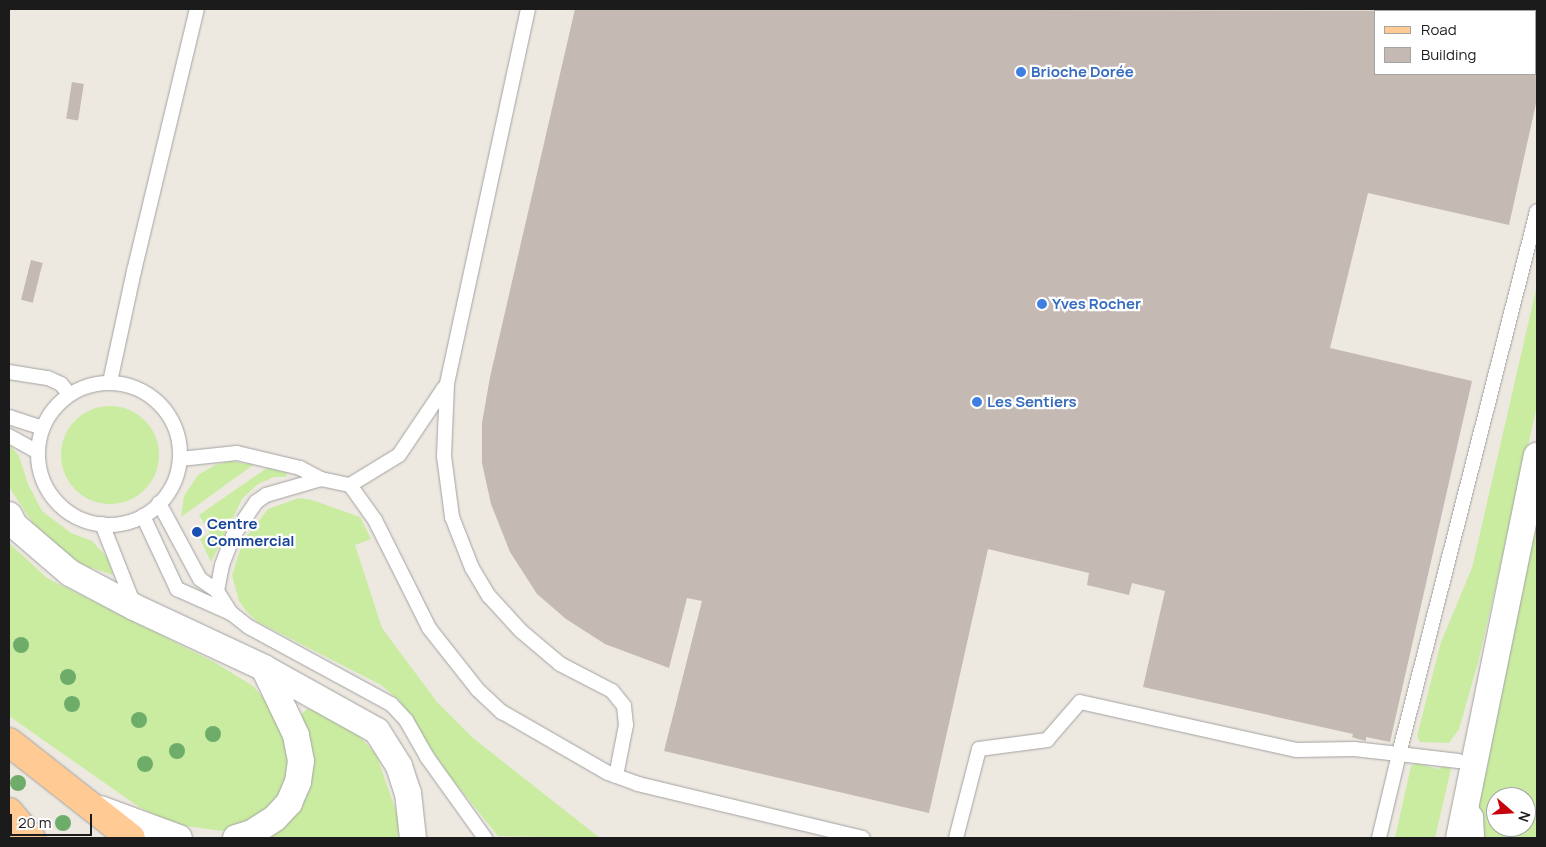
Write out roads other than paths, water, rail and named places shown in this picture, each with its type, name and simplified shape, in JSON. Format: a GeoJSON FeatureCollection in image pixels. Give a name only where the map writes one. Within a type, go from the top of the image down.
{"type":"FeatureCollection","features":[{"type":"Feature","properties":{"kind":"main road"},"geometry":{"type":"LineString","coordinates":[[9,742],[131,838]]}},
{"type":"Feature","properties":{"kind":"main road"},"geometry":{"type":"LineString","coordinates":[[9,812],[31,838]]}},
{"type":"Feature","properties":{"kind":"street"},"geometry":{"type":"LineString","coordinates":[[1459,838],[1511,572],[1537,456]]}},
{"type":"Feature","properties":{"kind":"street"},"geometry":{"type":"LineString","coordinates":[[9,515],[14,525],[70,573],[134,607],[264,668],[377,731],[399,766],[408,793],[413,838]]}},
{"type":"Feature","properties":{"kind":"street"},"geometry":{"type":"LineString","coordinates":[[1441,838],[1459,761],[1511,572]]}},
{"type":"Feature","properties":{"kind":"street"},"geometry":{"type":"LineString","coordinates":[[236,838],[252,833],[275,818],[289,803],[299,775],[301,761],[296,735],[264,668]]}},
{"type":"Feature","properties":{"kind":"street"},"geometry":{"type":"LineString","coordinates":[[94,807],[179,838]]}},
{"type":"Feature","properties":{"kind":"lane"},"geometry":{"type":"LineString","coordinates":[[110,382],[134,271],[197,9]]}},
{"type":"Feature","properties":{"kind":"lane"},"geometry":{"type":"LineString","coordinates":[[528,9],[447,384],[444,456],[452,517],[472,568],[489,596],[521,631],[560,664],[612,691],[624,706],[626,725],[616,776]]}},
{"type":"Feature","properties":{"kind":"lane"},"geometry":{"type":"LineString","coordinates":[[1379,838],[1537,211]]}},
{"type":"Feature","properties":{"kind":"lane"},"geometry":{"type":"LineString","coordinates":[[9,372],[48,378],[61,384],[69,394]]}},
{"type":"Feature","properties":{"kind":"lane"},"geometry":{"type":"LineString","coordinates":[[110,382],[142,390],[156,400],[175,427],[180,459],[174,483],[159,504],[143,516],[123,523],[102,524],[77,517],[56,501],[42,478],[38,452],[42,428],[53,409],[69,394],[88,385],[110,382]]}},
{"type":"Feature","properties":{"kind":"lane"},"geometry":{"type":"LineString","coordinates":[[350,485],[399,454],[423,424],[447,384]]}},
{"type":"Feature","properties":{"kind":"lane"},"geometry":{"type":"LineString","coordinates":[[9,417],[42,428]]}},
{"type":"Feature","properties":{"kind":"lane"},"geometry":{"type":"LineString","coordinates":[[9,436],[38,452]]}},
{"type":"Feature","properties":{"kind":"lane"},"geometry":{"type":"LineString","coordinates":[[180,459],[237,453],[300,468],[321,479],[350,485],[375,520],[429,628],[478,690],[534,732],[616,776],[706,802],[863,838]]}},
{"type":"Feature","properties":{"kind":"lane"},"geometry":{"type":"LineString","coordinates":[[217,591],[222,565],[233,536],[256,502],[266,495],[321,479]]}},
{"type":"Feature","properties":{"kind":"lane"},"geometry":{"type":"LineString","coordinates":[[159,504],[200,579],[217,591],[231,613]]}},
{"type":"Feature","properties":{"kind":"lane"},"geometry":{"type":"LineString","coordinates":[[143,516],[177,589],[231,613],[249,627],[391,704],[406,720],[427,757],[485,838]]}},
{"type":"Feature","properties":{"kind":"lane"},"geometry":{"type":"LineString","coordinates":[[102,524],[134,607]]}},
{"type":"Feature","properties":{"kind":"lane"},"geometry":{"type":"LineString","coordinates":[[956,838],[979,750],[1046,740],[1080,702],[1297,750],[1354,749],[1459,761]]}},
{"type":"Feature","properties":{"kind":"lane"},"geometry":{"type":"LineString","coordinates":[[1467,803],[1476,816],[1477,838]]}},
{"type":"Feature","properties":{"kind":"place","name":"Brioche Dorée"},"geometry":{"type":"Point","coordinates":[1021,72]}},
{"type":"Feature","properties":{"kind":"place","name":"Yves Rocher"},"geometry":{"type":"Point","coordinates":[1042,304]}},
{"type":"Feature","properties":{"kind":"place","name":"Les Sentiers"},"geometry":{"type":"Point","coordinates":[977,402]}},
{"type":"Feature","properties":{"kind":"place","name":"Centre Commercial"},"geometry":{"type":"Point","coordinates":[197,532]}}]}
